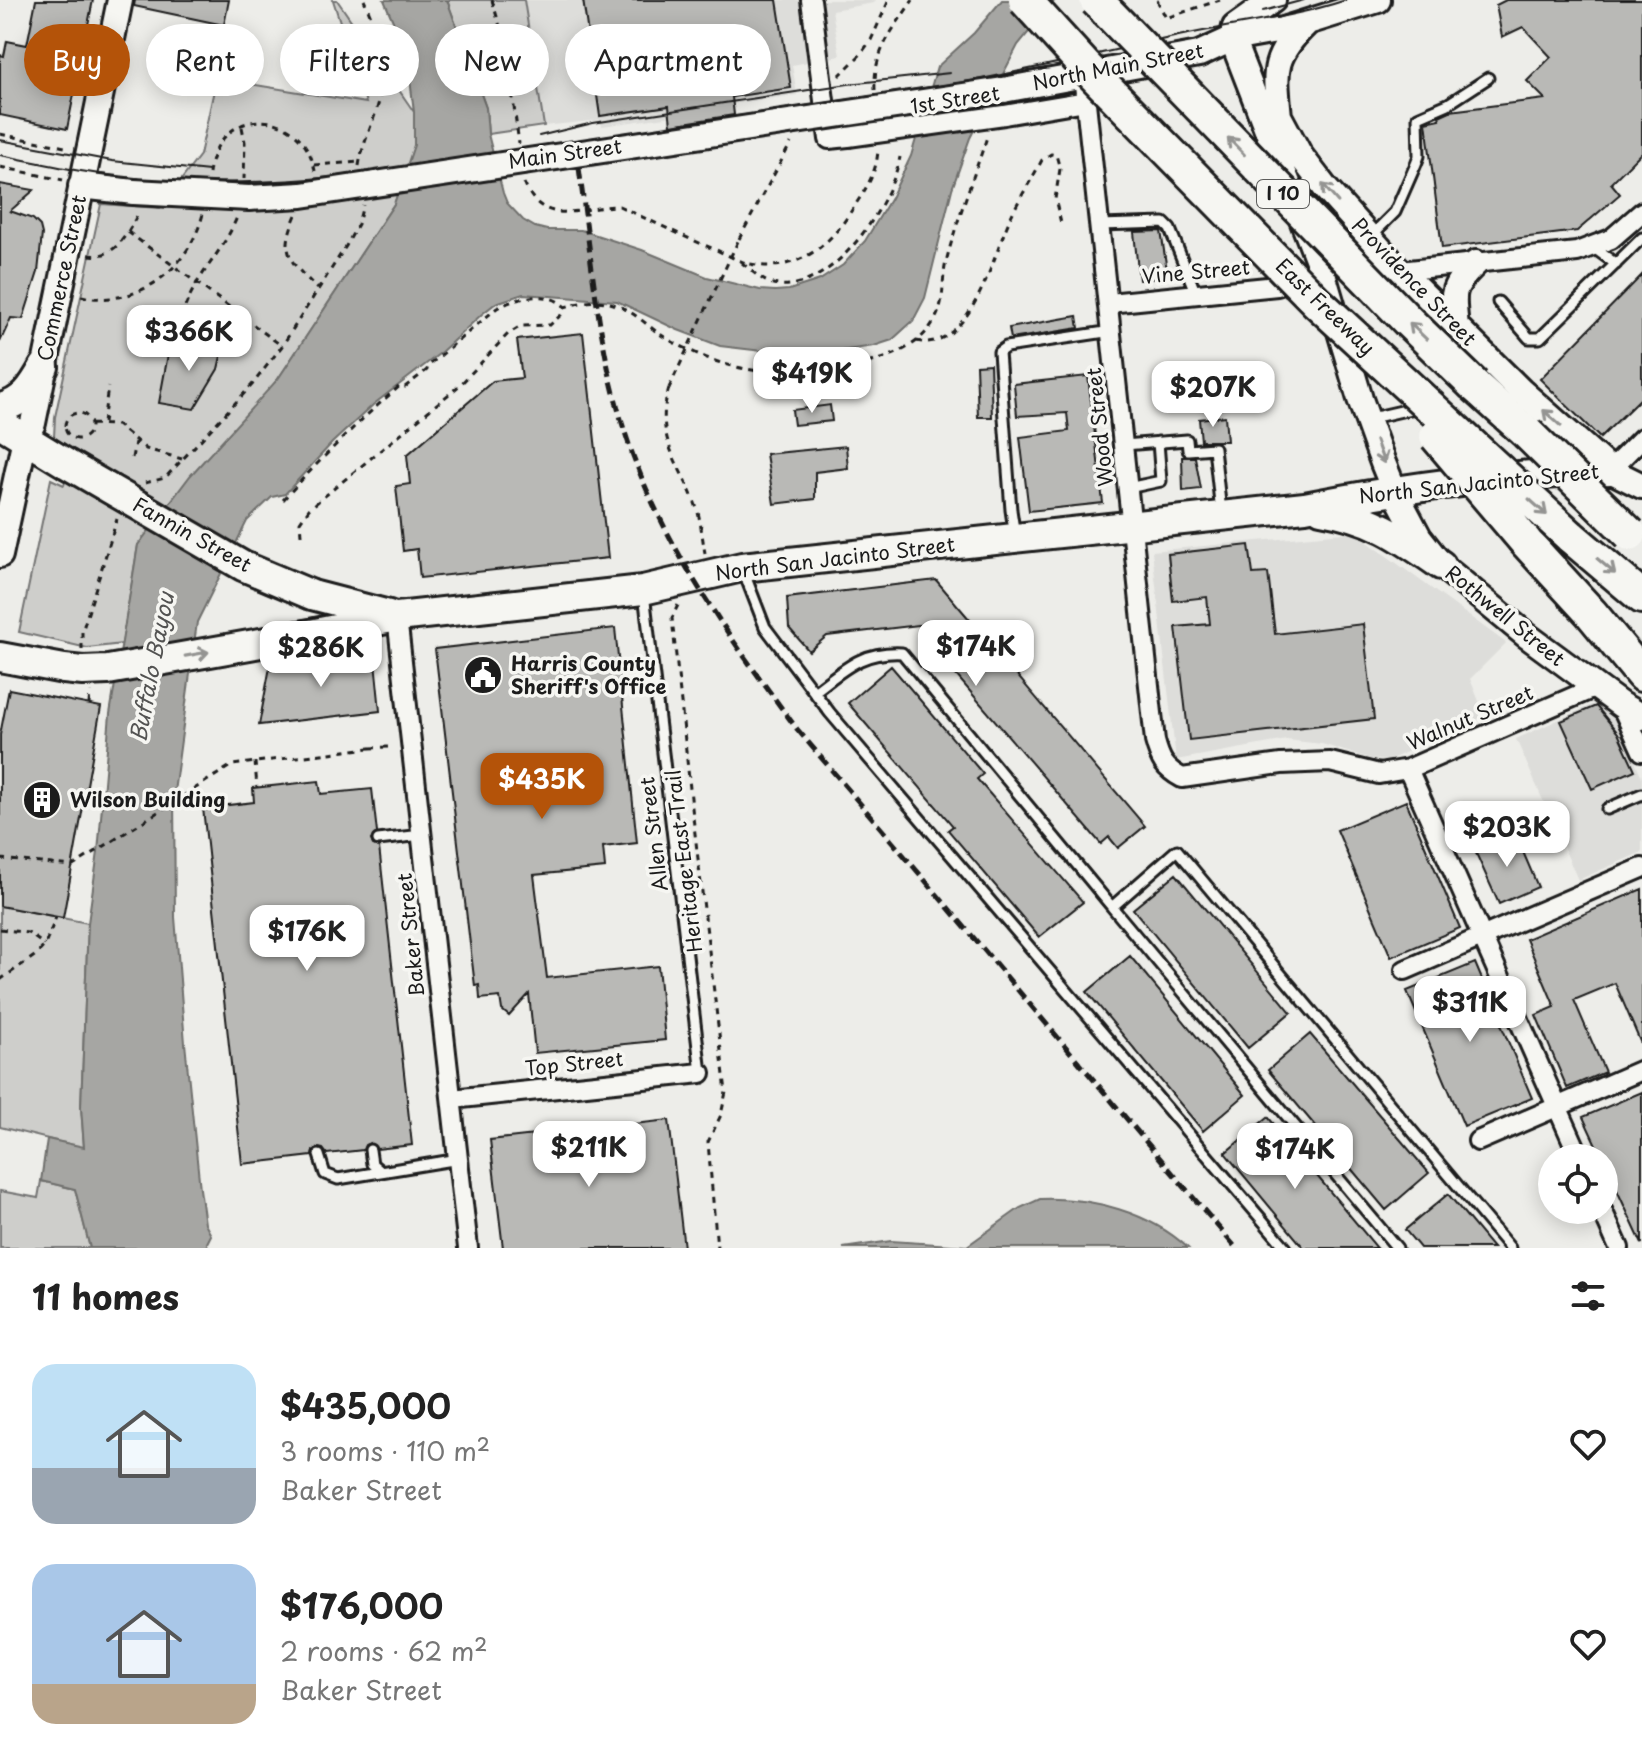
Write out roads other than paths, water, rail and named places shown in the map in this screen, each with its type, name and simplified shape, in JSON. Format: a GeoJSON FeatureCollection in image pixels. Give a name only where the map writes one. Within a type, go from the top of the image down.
{"type":"FeatureCollection","features":[{"type":"Feature","properties":{"kind":"highway","name":"East Freeway"},"geometry":{"type":"LineString","coordinates":[[1025,0],[1086,67],[1320,286],[1570,536],[1642,597]]}},
{"type":"Feature","properties":{"kind":"highway","name":"I 10"},"geometry":{"type":"LineString","coordinates":[[1096,0],[1408,321],[1527,433],[1638,531]]}},
{"type":"Feature","properties":{"kind":"highway"},"geometry":{"type":"LineString","coordinates":[[1320,286],[1525,541],[1642,675]]}},
{"type":"Feature","properties":{"kind":"main road","name":"Commerce Street"},"geometry":{"type":"LineString","coordinates":[[0,555],[25,438],[33,423],[68,252],[78,154],[120,0]]}},
{"type":"Feature","properties":{"kind":"main road","name":"North Main Street"},"geometry":{"type":"LineString","coordinates":[[1232,39],[1235,27],[1273,0]]}},
{"type":"Feature","properties":{"kind":"main road","name":"North Main Street"},"geometry":{"type":"LineString","coordinates":[[1003,90],[1199,54],[1232,39],[1308,22],[1378,0]]}},
{"type":"Feature","properties":{"kind":"main road"},"geometry":{"type":"LineString","coordinates":[[1279,117],[1276,74],[1281,53],[1308,22]]}},
{"type":"Feature","properties":{"kind":"main road","name":"Rothwell Street"},"geometry":{"type":"LineString","coordinates":[[1232,39],[1367,419],[1394,490],[1419,537],[1441,565],[1526,635],[1632,711]]}},
{"type":"Feature","properties":{"kind":"main road","name":"Providence Street"},"geometry":{"type":"LineString","coordinates":[[1232,39],[1255,57],[1279,117],[1300,155],[1326,189],[1400,271],[1521,391],[1610,470],[1642,486]]}},
{"type":"Feature","properties":{"kind":"main road","name":"Main Street"},"geometry":{"type":"LineString","coordinates":[[73,183],[133,198],[302,195],[1003,90]]}},
{"type":"Feature","properties":{"kind":"main road"},"geometry":{"type":"LineString","coordinates":[[78,154],[133,198]]}},
{"type":"Feature","properties":{"kind":"main road"},"geometry":{"type":"LineString","coordinates":[[1456,326],[1452,294],[1461,277],[1476,263]]}},
{"type":"Feature","properties":{"kind":"main road"},"geometry":{"type":"LineString","coordinates":[[0,408],[22,400],[44,367]]}},
{"type":"Feature","properties":{"kind":"main road","name":"Fannin Street"},"geometry":{"type":"LineString","coordinates":[[0,423],[243,566],[312,595],[397,617]]}},
{"type":"Feature","properties":{"kind":"main road","name":"North San Jacinto Street"},"geometry":{"type":"LineString","coordinates":[[0,657],[108,670],[397,617],[643,590],[742,567],[1016,536],[1339,506],[1394,490],[1561,472],[1610,470]]}},
{"type":"Feature","properties":{"kind":"main road"},"geometry":{"type":"LineString","coordinates":[[1339,506],[1386,527],[1441,565]]}},
{"type":"Feature","properties":{"kind":"street","name":"1st Street"},"geometry":{"type":"LineString","coordinates":[[811,0],[839,138],[1086,101]]}},
{"type":"Feature","properties":{"kind":"street","name":"Wood Street"},"geometry":{"type":"LineString","coordinates":[[1083,75],[1155,741],[1160,762],[1169,771]]}},
{"type":"Feature","properties":{"kind":"street"},"geometry":{"type":"LineString","coordinates":[[1400,271],[1594,248],[1618,234],[1642,212]]}},
{"type":"Feature","properties":{"kind":"street","name":"Vine Street"},"geometry":{"type":"LineString","coordinates":[[1109,303],[1267,287],[1320,286],[1370,238]]}},
{"type":"Feature","properties":{"kind":"street"},"geometry":{"type":"LineString","coordinates":[[1610,470],[1642,438]]}},
{"type":"Feature","properties":{"kind":"street","name":"Baker Street"},"geometry":{"type":"LineString","coordinates":[[397,617],[468,1248]]}},
{"type":"Feature","properties":{"kind":"street","name":"Walnut Street"},"geometry":{"type":"LineString","coordinates":[[1169,771],[1182,778],[1281,764],[1330,762],[1379,774],[1408,769],[1596,687]]}},
{"type":"Feature","properties":{"kind":"street"},"geometry":{"type":"LineString","coordinates":[[1632,711],[1642,751]]}},
{"type":"Feature","properties":{"kind":"street"},"geometry":{"type":"LineString","coordinates":[[1408,769],[1574,1144]]}},
{"type":"Feature","properties":{"kind":"street"},"geometry":{"type":"LineString","coordinates":[[1405,970],[1642,868]]}},
{"type":"Feature","properties":{"kind":"street"},"geometry":{"type":"LineString","coordinates":[[1478,1141],[1642,1070]]}},
{"type":"Feature","properties":{"kind":"street","name":"Top Street"},"geometry":{"type":"LineString","coordinates":[[452,1099],[701,1073]]}},
{"type":"Feature","properties":{"kind":"street"},"geometry":{"type":"LineString","coordinates":[[1608,1224],[1619,1248]]}},
{"type":"Feature","properties":{"kind":"lane"},"geometry":{"type":"LineString","coordinates":[[1370,238],[1395,212],[1416,164],[1419,156],[1418,117],[1448,104],[1488,78]]}},
{"type":"Feature","properties":{"kind":"lane"},"geometry":{"type":"LineString","coordinates":[[1100,225],[1164,223],[1170,229],[1196,294]]}},
{"type":"Feature","properties":{"kind":"lane"},"geometry":{"type":"LineString","coordinates":[[1498,302],[1529,338],[1540,338],[1642,238]]}},
{"type":"Feature","properties":{"kind":"lane"},"geometry":{"type":"LineString","coordinates":[[1594,248],[1616,264]]}},
{"type":"Feature","properties":{"kind":"lane"},"geometry":{"type":"LineString","coordinates":[[1016,536],[1011,510],[999,352],[1006,347],[1112,331]]}},
{"type":"Feature","properties":{"kind":"lane"},"geometry":{"type":"LineString","coordinates":[[1367,419],[1421,406]]}},
{"type":"Feature","properties":{"kind":"lane"},"geometry":{"type":"LineString","coordinates":[[1124,445],[1187,440],[1188,450],[1214,448],[1221,516]]}},
{"type":"Feature","properties":{"kind":"lane"},"geometry":{"type":"LineString","coordinates":[[1128,488],[1161,481],[1158,442]]}},
{"type":"Feature","properties":{"kind":"lane"},"geometry":{"type":"LineString","coordinates":[[742,567],[765,627],[814,692],[1286,1248]]}},
{"type":"Feature","properties":{"kind":"lane","name":"Allen Street"},"geometry":{"type":"LineString","coordinates":[[643,590],[701,1073]]}},
{"type":"Feature","properties":{"kind":"lane"},"geometry":{"type":"LineString","coordinates":[[814,692],[850,665],[878,652],[902,653],[1397,1248]]}},
{"type":"Feature","properties":{"kind":"lane"},"geometry":{"type":"LineString","coordinates":[[1607,809],[1642,794]]}},
{"type":"Feature","properties":{"kind":"lane"},"geometry":{"type":"LineString","coordinates":[[378,840],[422,835]]}},
{"type":"Feature","properties":{"kind":"lane"},"geometry":{"type":"LineString","coordinates":[[1112,907],[1177,850],[1510,1248]]}},
{"type":"Feature","properties":{"kind":"lane"},"geometry":{"type":"LineString","coordinates":[[370,1150],[372,1164],[379,1170]]}},
{"type":"Feature","properties":{"kind":"lane"},"geometry":{"type":"LineString","coordinates":[[319,1155],[325,1174],[338,1179],[459,1159]]}},
{"type":"Feature","properties":{"kind":"water","name":"Buffalo Bayou"},"geometry":{"type":"Polygon","coordinates":[[[384,0],[447,0],[456,24],[435,24],[435,96],[482,96],[503,193],[507,203],[523,220],[547,230],[581,230],[642,250],[707,277],[775,291],[820,280],[843,265],[865,241],[891,198],[911,156],[937,67],[974,33],[1002,0],[1055,0],[1018,45],[970,138],[952,189],[925,298],[913,321],[892,340],[874,346],[806,356],[720,346],[617,301],[523,294],[496,303],[482,314],[439,354],[374,404],[332,443],[285,494],[272,497],[247,521],[197,622],[174,792],[175,917],[185,1043],[200,1189],[205,1224],[211,1235],[208,1248],[90,1248],[75,1189],[41,1181],[47,1139],[84,1147],[81,1107],[88,923],[98,852],[110,714],[138,545],[190,476],[278,379],[394,204],[414,145],[412,96],[419,96],[419,24],[394,24],[384,0]]]}},
{"type":"Feature","properties":{"kind":"water"},"geometry":{"type":"Polygon","coordinates":[[[1040,1199],[1080,1201],[1119,1209],[1156,1225],[1188,1248],[843,1248],[891,1241],[967,1246],[1020,1208],[1040,1199]]]}},
{"type":"Feature","properties":{"kind":"tram line"},"geometry":{"type":"LineString","coordinates":[[1263,11],[1304,0]]}},
{"type":"Feature","properties":{"kind":"tram line"},"geometry":{"type":"LineString","coordinates":[[0,155],[105,175],[164,181],[284,181],[332,177],[965,82],[1196,32],[1282,17],[1346,0]]}},
{"type":"Feature","properties":{"kind":"tram line"},"geometry":{"type":"LineString","coordinates":[[539,136],[593,123],[848,84],[950,73]]}},
{"type":"Feature","properties":{"kind":"tram line"},"geometry":{"type":"LineString","coordinates":[[0,140],[112,161],[209,171]]}},
{"type":"Feature","properties":{"kind":"railway"},"geometry":{"type":"LineString","coordinates":[[579,168],[600,322],[615,398],[639,471],[690,573],[797,729],[1236,1248]]}},
{"type":"Feature","properties":{"kind":"place","name":"Harris County Sheriff's Office"},"geometry":{"type":"Point","coordinates":[483,675]}},
{"type":"Feature","properties":{"kind":"place","name":"Wilson Building"},"geometry":{"type":"Point","coordinates":[42,800]}}]}
